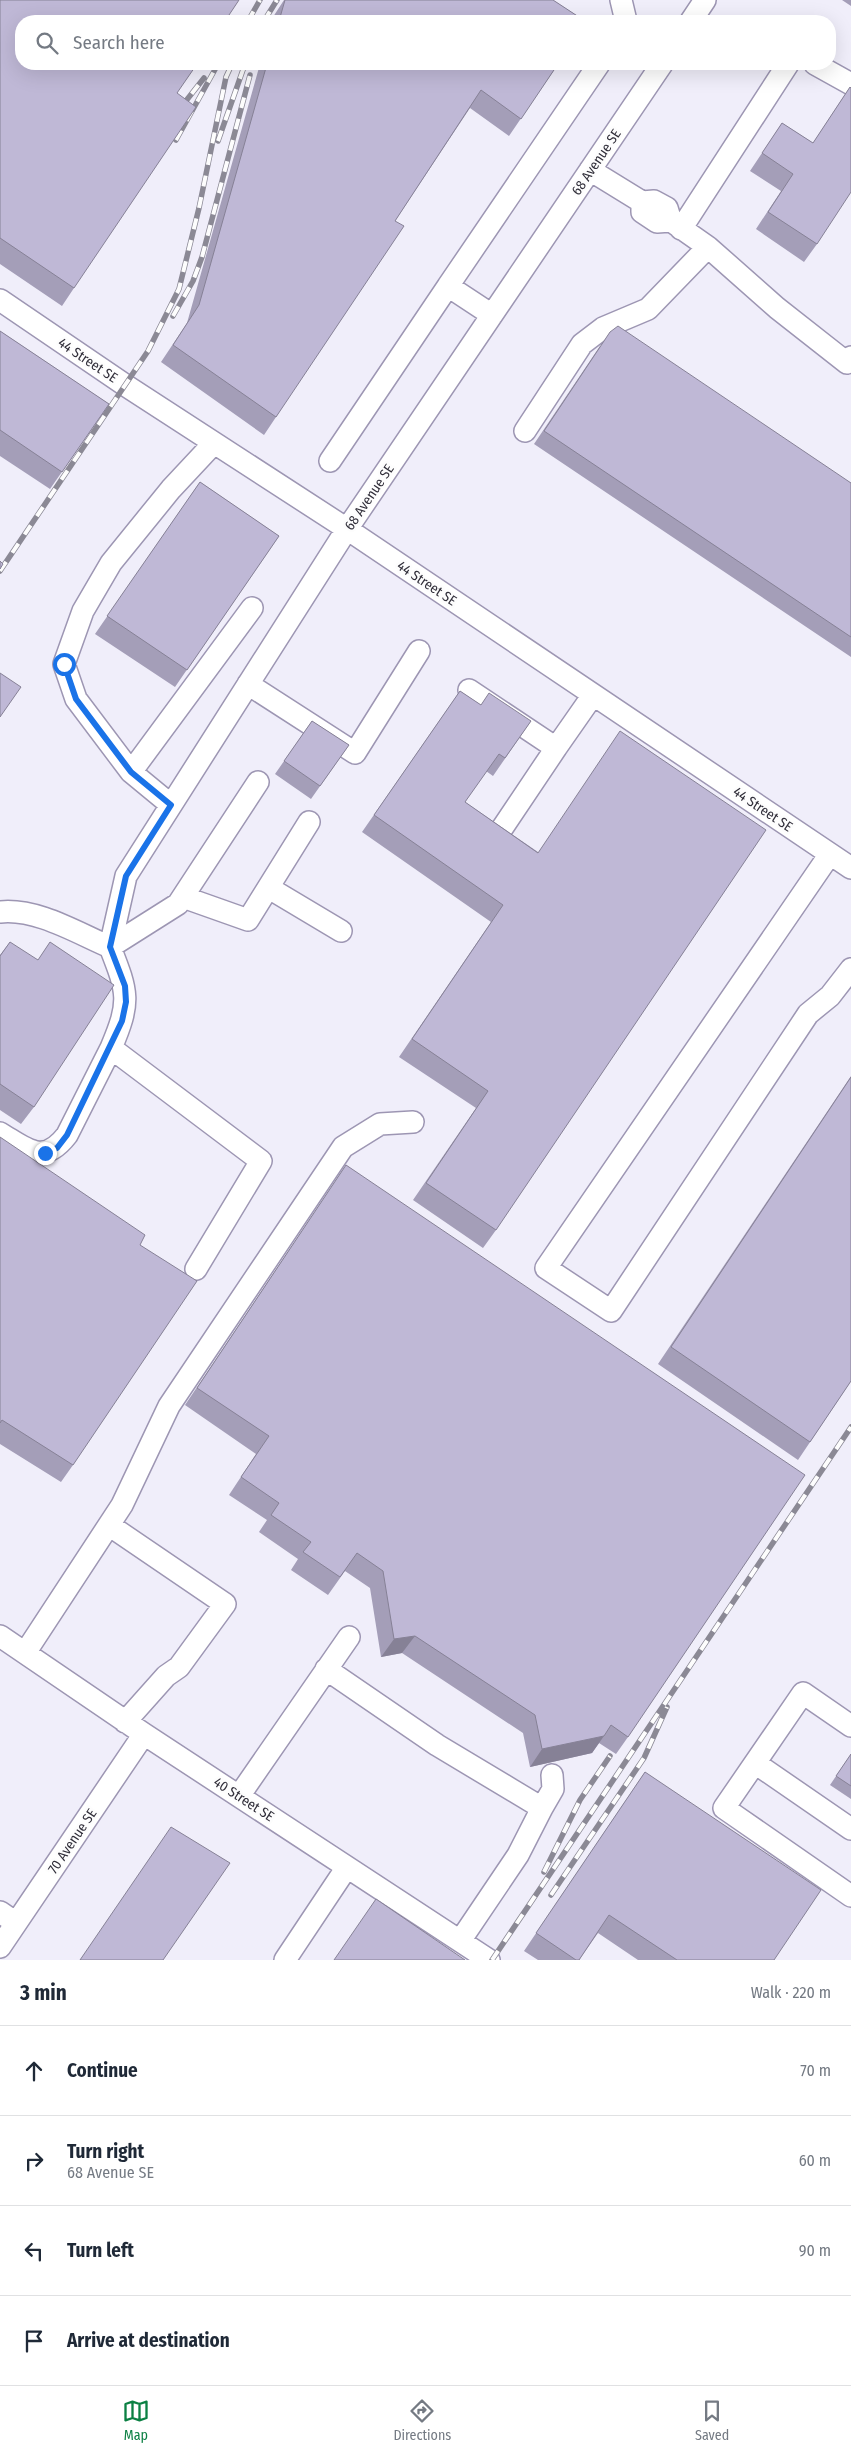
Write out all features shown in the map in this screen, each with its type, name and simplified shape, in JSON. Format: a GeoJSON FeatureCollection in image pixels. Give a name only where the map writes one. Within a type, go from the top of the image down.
{"type":"FeatureCollection","features":[{"type":"Feature","properties":{"kind":"street"},"geometry":{"type":"LineString","coordinates":[[621,0],[625,15]]}},
{"type":"Feature","properties":{"kind":"street"},"geometry":{"type":"LineString","coordinates":[[695,15],[705,0]]}},
{"type":"Feature","properties":{"kind":"street"},"geometry":{"type":"LineString","coordinates":[[330,461],[595,70]]}},
{"type":"Feature","properties":{"kind":"street","name":"68 Avenue SE"},"geometry":{"type":"LineString","coordinates":[[110,947],[126,876],[347,529],[658,70]]}},
{"type":"Feature","properties":{"kind":"street"},"geometry":{"type":"LineString","coordinates":[[676,225],[784,70]]}},
{"type":"Feature","properties":{"kind":"street"},"geometry":{"type":"LineString","coordinates":[[826,70],[851,84]]}},
{"type":"Feature","properties":{"kind":"street"},"geometry":{"type":"LineString","coordinates":[[590,170],[642,202],[642,212],[657,222],[676,225],[708,247],[777,308],[847,362],[851,357]]}},
{"type":"Feature","properties":{"kind":"street"},"geometry":{"type":"LineString","coordinates":[[526,431],[582,344],[603,328],[648,309],[708,247]]}},
{"type":"Feature","properties":{"kind":"street"},"geometry":{"type":"LineString","coordinates":[[448,286],[492,315]]}},
{"type":"Feature","properties":{"kind":"street","name":"44 Street SE"},"geometry":{"type":"LineString","coordinates":[[0,300],[347,529],[851,868]]}},
{"type":"Feature","properties":{"kind":"street"},"geometry":{"type":"LineString","coordinates":[[171,805],[131,772],[76,699],[64,664],[83,610],[111,563],[171,489],[214,443]]}},
{"type":"Feature","properties":{"kind":"street"},"geometry":{"type":"LineString","coordinates":[[131,772],[252,608]]}},
{"type":"Feature","properties":{"kind":"street"},"geometry":{"type":"LineString","coordinates":[[248,684],[355,753],[419,651]]}},
{"type":"Feature","properties":{"kind":"street"},"geometry":{"type":"LineString","coordinates":[[469,690],[556,748]]}},
{"type":"Feature","properties":{"kind":"street"},"geometry":{"type":"LineString","coordinates":[[503,827],[594,695]]}},
{"type":"Feature","properties":{"kind":"street"},"geometry":{"type":"LineString","coordinates":[[110,947],[178,904],[258,782]]}},
{"type":"Feature","properties":{"kind":"street"},"geometry":{"type":"LineString","coordinates":[[183,897],[248,920],[309,822]]}},
{"type":"Feature","properties":{"kind":"street"},"geometry":{"type":"LineString","coordinates":[[830,854],[546,1268],[611,1311],[808,1014],[830,996],[851,969]]}},
{"type":"Feature","properties":{"kind":"street"},"geometry":{"type":"LineString","coordinates":[[268,888],[341,931]]}},
{"type":"Feature","properties":{"kind":"street"},"geometry":{"type":"LineString","coordinates":[[0,912],[24,913],[46,920],[110,947],[125,986],[126,1002],[122,1021],[111,1048],[67,1135],[57,1148],[45,1153],[29,1150],[0,1133]]}},
{"type":"Feature","properties":{"kind":"street"},"geometry":{"type":"LineString","coordinates":[[111,1048],[261,1161],[196,1269]]}},
{"type":"Feature","properties":{"kind":"street"},"geometry":{"type":"LineString","coordinates":[[25,1653],[122,1504],[169,1406],[343,1147],[380,1124],[413,1122]]}},
{"type":"Feature","properties":{"kind":"street"},"geometry":{"type":"LineString","coordinates":[[109,1525],[225,1604],[179,1667],[166,1676],[125,1722]]}},
{"type":"Feature","properties":{"kind":"street","name":"40 Street SE"},"geometry":{"type":"LineString","coordinates":[[0,1636],[125,1722],[489,1960]]}},
{"type":"Feature","properties":{"kind":"street"},"geometry":{"type":"LineString","coordinates":[[239,1796],[349,1637]]}},
{"type":"Feature","properties":{"kind":"street"},"geometry":{"type":"LineString","coordinates":[[326,1670],[437,1745],[542,1808]]}},
{"type":"Feature","properties":{"kind":"street"},"geometry":{"type":"LineString","coordinates":[[851,1726],[803,1693],[724,1808],[851,1896]]}},
{"type":"Feature","properties":{"kind":"street","name":"70 Avenue SE"},"geometry":{"type":"LineString","coordinates":[[0,1947],[8,1918],[144,1734]]}},
{"type":"Feature","properties":{"kind":"street"},"geometry":{"type":"LineString","coordinates":[[755,1763],[851,1829]]}},
{"type":"Feature","properties":{"kind":"street"},"geometry":{"type":"LineString","coordinates":[[460,1941],[518,1855],[553,1788],[552,1775]]}},
{"type":"Feature","properties":{"kind":"street"},"geometry":{"type":"LineString","coordinates":[[285,1960],[347,1867]]}},
{"type":"Feature","properties":{"kind":"building"},"geometry":{"type":"Polygon","coordinates":[[[0,0],[239,0],[229,15],[15,15],[15,70],[193,70],[177,93],[196,107],[74,288],[0,238],[0,0]]]}},
{"type":"Feature","properties":{"kind":"building"},"geometry":{"type":"Polygon","coordinates":[[[285,0],[553,0],[576,15],[281,15],[285,0]]]}},
{"type":"Feature","properties":{"kind":"building"},"geometry":{"type":"Polygon","coordinates":[[[265,70],[554,70],[521,119],[481,90],[395,221],[404,226],[276,417],[173,345],[199,305],[265,70]]]}},
{"type":"Feature","properties":{"kind":"building"},"geometry":{"type":"Polygon","coordinates":[[[850,87],[851,192],[817,244],[768,212],[793,174],[762,153],[782,123],[813,143],[850,87]]]}},
{"type":"Feature","properties":{"kind":"building"},"geometry":{"type":"Polygon","coordinates":[[[618,326],[851,483],[851,637],[544,431],[610,332],[618,326]]]}},
{"type":"Feature","properties":{"kind":"building"},"geometry":{"type":"Polygon","coordinates":[[[0,331],[109,404],[62,472],[0,430],[0,331]]]}},
{"type":"Feature","properties":{"kind":"building"},"geometry":{"type":"Polygon","coordinates":[[[200,482],[279,536],[187,670],[107,616],[200,482]]]}},
{"type":"Feature","properties":{"kind":"building"},"geometry":{"type":"Polygon","coordinates":[[[0,673],[21,687],[0,717],[0,673]]]}},
{"type":"Feature","properties":{"kind":"building"},"geometry":{"type":"Polygon","coordinates":[[[460,691],[481,705],[489,693],[531,721],[505,758],[499,754],[465,802],[538,853],[620,731],[766,830],[496,1230],[426,1183],[488,1091],[412,1039],[503,905],[374,815],[460,691]]]}},
{"type":"Feature","properties":{"kind":"building"},"geometry":{"type":"Polygon","coordinates":[[[312,721],[349,745],[320,786],[284,761],[312,721]]]}},
{"type":"Feature","properties":{"kind":"building"},"geometry":{"type":"Polygon","coordinates":[[[10,942],[38,960],[50,942],[114,985],[34,1107],[0,1084],[0,956],[10,942]]]}},
{"type":"Feature","properties":{"kind":"building"},"geometry":{"type":"Polygon","coordinates":[[[851,1077],[851,1381],[810,1442],[671,1347],[851,1077]]]}},
{"type":"Feature","properties":{"kind":"building"},"geometry":{"type":"Polygon","coordinates":[[[0,1137],[145,1235],[140,1245],[197,1281],[73,1465],[2,1420],[0,1423],[0,1137]]]}},
{"type":"Feature","properties":{"kind":"building"},"geometry":{"type":"Polygon","coordinates":[[[346,1165],[805,1475],[628,1737],[611,1725],[604,1736],[542,1749],[535,1715],[415,1636],[394,1639],[383,1571],[357,1553],[340,1577],[303,1552],[311,1542],[271,1515],[279,1503],[241,1477],[269,1436],[197,1388],[346,1165]]]}},
{"type":"Feature","properties":{"kind":"building"},"geometry":{"type":"Polygon","coordinates":[[[851,1754],[851,1786],[836,1776],[851,1754]]]}},
{"type":"Feature","properties":{"kind":"building"},"geometry":{"type":"Polygon","coordinates":[[[645,1772],[821,1890],[774,1960],[677,1960],[609,1915],[579,1960],[576,1960],[536,1933],[645,1772]]]}},
{"type":"Feature","properties":{"kind":"building"},"geometry":{"type":"Polygon","coordinates":[[[171,1827],[230,1863],[163,1960],[80,1960],[171,1827]]]}},
{"type":"Feature","properties":{"kind":"building"},"geometry":{"type":"Polygon","coordinates":[[[376,1899],[465,1960],[334,1960],[376,1899]]]}},
{"type":"Feature","properties":{"kind":"railway"},"geometry":{"type":"LineString","coordinates":[[251,15],[260,0]]}},
{"type":"Feature","properties":{"kind":"railway"},"geometry":{"type":"LineString","coordinates":[[268,15],[277,0]]}},
{"type":"Feature","properties":{"kind":"railway"},"geometry":{"type":"LineString","coordinates":[[176,140],[215,70]]}},
{"type":"Feature","properties":{"kind":"railway"},"geometry":{"type":"LineString","coordinates":[[0,571],[148,351],[179,289],[199,208],[226,77],[229,70]]}},
{"type":"Feature","properties":{"kind":"railway"},"geometry":{"type":"LineString","coordinates":[[218,141],[243,70]]}},
{"type":"Feature","properties":{"kind":"railway"},"geometry":{"type":"LineString","coordinates":[[173,316],[193,281],[202,257],[250,75]]}},
{"type":"Feature","properties":{"kind":"railway"},"geometry":{"type":"LineString","coordinates":[[178,111],[204,78]]}},
{"type":"Feature","properties":{"kind":"railway"},"geometry":{"type":"LineString","coordinates":[[492,1960],[851,1427]]}},
{"type":"Feature","properties":{"kind":"railway"},"geometry":{"type":"LineString","coordinates":[[551,1895],[644,1758],[667,1707]]}},
{"type":"Feature","properties":{"kind":"railway"},"geometry":{"type":"LineString","coordinates":[[544,1872],[580,1800],[610,1756]]}},
{"type":"Feature","properties":{"kind":"route"},"geometry":{"type":"LineString","coordinates":[[45,1153],[57,1148],[67,1135],[111,1048],[122,1021],[126,1002],[125,986],[110,947],[126,876],[171,805],[131,772],[76,699],[64,664]]}}]}
